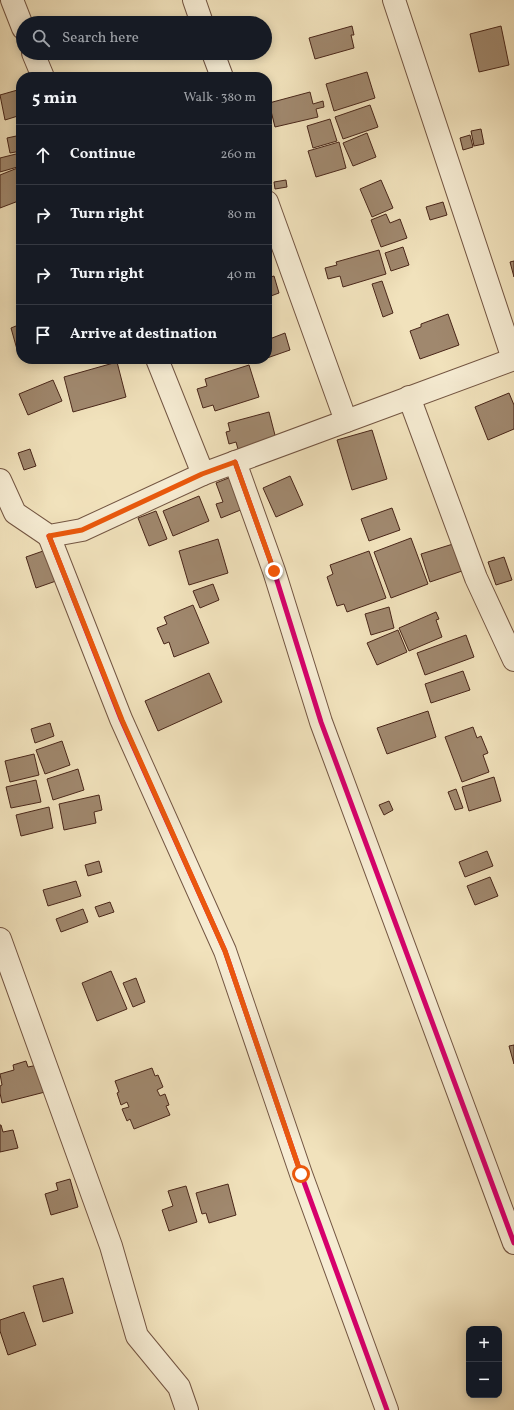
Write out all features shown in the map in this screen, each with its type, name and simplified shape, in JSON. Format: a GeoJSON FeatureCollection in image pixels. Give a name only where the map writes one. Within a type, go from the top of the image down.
{"type":"FeatureCollection","features":[{"type":"Feature","properties":{"kind":"street"},"geometry":{"type":"LineString","coordinates":[[12,0],[18,16]]}},
{"type":"Feature","properties":{"kind":"street"},"geometry":{"type":"LineString","coordinates":[[194,0],[200,16]]}},
{"type":"Feature","properties":{"kind":"street"},"geometry":{"type":"LineString","coordinates":[[49,536],[82,530],[202,474],[514,359],[394,0]]}},
{"type":"Feature","properties":{"kind":"street"},"geometry":{"type":"LineString","coordinates":[[36,60],[41,72]]}},
{"type":"Feature","properties":{"kind":"street"},"geometry":{"type":"LineString","coordinates":[[216,60],[220,72]]}},
{"type":"Feature","properties":{"kind":"street"},"geometry":{"type":"LineString","coordinates":[[272,216],[346,421]]}},
{"type":"Feature","properties":{"kind":"street"},"geometry":{"type":"LineString","coordinates":[[159,364],[202,474]]}},
{"type":"Feature","properties":{"kind":"street"},"geometry":{"type":"LineString","coordinates":[[410,397],[476,578],[514,660]]}},
{"type":"Feature","properties":{"kind":"street"},"geometry":{"type":"LineString","coordinates":[[235,462],[274,571],[321,722],[514,1243]]}},
{"type":"Feature","properties":{"kind":"street"},"geometry":{"type":"LineString","coordinates":[[0,480],[15,513],[49,536],[122,720],[225,951],[301,1174],[387,1410]]}},
{"type":"Feature","properties":{"kind":"street"},"geometry":{"type":"LineString","coordinates":[[0,939],[111,1246],[137,1336],[179,1387],[187,1410]]}},
{"type":"Feature","properties":{"kind":"building"},"geometry":{"type":"Polygon","coordinates":[[[352,26],[354,35],[351,35],[354,48],[315,59],[309,38],[352,26]]]}},
{"type":"Feature","properties":{"kind":"building"},"geometry":{"type":"Polygon","coordinates":[[[501,26],[509,65],[479,72],[470,34],[501,26]]]}},
{"type":"Feature","properties":{"kind":"building"},"geometry":{"type":"Polygon","coordinates":[[[367,72],[375,98],[334,111],[326,84],[367,72]]]}},
{"type":"Feature","properties":{"kind":"building"},"geometry":{"type":"Polygon","coordinates":[[[16,90],[16,117],[5,120],[0,95],[16,90]]]}},
{"type":"Feature","properties":{"kind":"building"},"geometry":{"type":"Polygon","coordinates":[[[310,92],[313,104],[323,101],[324,107],[316,109],[318,117],[275,127],[272,115],[272,102],[310,92]]]}},
{"type":"Feature","properties":{"kind":"building"},"geometry":{"type":"Polygon","coordinates":[[[370,105],[378,127],[343,139],[335,117],[370,105]]]}},
{"type":"Feature","properties":{"kind":"building"},"geometry":{"type":"Polygon","coordinates":[[[330,119],[337,141],[313,148],[307,126],[330,119]]]}},
{"type":"Feature","properties":{"kind":"building"},"geometry":{"type":"Polygon","coordinates":[[[481,129],[484,144],[474,146],[471,131],[481,129]]]}},
{"type":"Feature","properties":{"kind":"building"},"geometry":{"type":"Polygon","coordinates":[[[367,133],[376,157],[353,166],[343,143],[367,133]]]}},
{"type":"Feature","properties":{"kind":"building"},"geometry":{"type":"Polygon","coordinates":[[[470,135],[473,147],[463,150],[460,138],[470,135]]]}},
{"type":"Feature","properties":{"kind":"building"},"geometry":{"type":"Polygon","coordinates":[[[16,136],[16,152],[10,153],[7,138],[16,136]]]}},
{"type":"Feature","properties":{"kind":"building"},"geometry":{"type":"Polygon","coordinates":[[[339,142],[346,168],[316,177],[308,151],[339,142]]]}},
{"type":"Feature","properties":{"kind":"building"},"geometry":{"type":"Polygon","coordinates":[[[16,154],[16,167],[0,172],[0,158],[16,154]]]}},
{"type":"Feature","properties":{"kind":"building"},"geometry":{"type":"Polygon","coordinates":[[[16,169],[16,202],[0,208],[0,175],[16,169]]]}},
{"type":"Feature","properties":{"kind":"building"},"geometry":{"type":"Polygon","coordinates":[[[286,180],[287,187],[275,189],[274,182],[286,180]]]}},
{"type":"Feature","properties":{"kind":"building"},"geometry":{"type":"Polygon","coordinates":[[[381,180],[393,208],[372,217],[360,189],[381,180]]]}},
{"type":"Feature","properties":{"kind":"building"},"geometry":{"type":"Polygon","coordinates":[[[443,202],[447,215],[430,220],[426,207],[443,202]]]}},
{"type":"Feature","properties":{"kind":"building"},"geometry":{"type":"Polygon","coordinates":[[[386,214],[390,223],[400,219],[407,238],[381,247],[371,220],[386,214]]]}},
{"type":"Feature","properties":{"kind":"building"},"geometry":{"type":"Polygon","coordinates":[[[403,247],[409,265],[391,271],[385,253],[403,247]]]}},
{"type":"Feature","properties":{"kind":"building"},"geometry":{"type":"Polygon","coordinates":[[[379,250],[386,274],[343,287],[340,276],[328,279],[325,268],[337,265],[336,262],[379,250]]]}},
{"type":"Feature","properties":{"kind":"building"},"geometry":{"type":"Polygon","coordinates":[[[514,261],[514,277],[510,262],[514,261]]]}},
{"type":"Feature","properties":{"kind":"building"},"geometry":{"type":"Polygon","coordinates":[[[274,276],[279,293],[272,296],[272,277],[274,276]]]}},
{"type":"Feature","properties":{"kind":"building"},"geometry":{"type":"Polygon","coordinates":[[[382,281],[393,313],[383,317],[372,284],[382,281]]]}},
{"type":"Feature","properties":{"kind":"building"},"geometry":{"type":"Polygon","coordinates":[[[448,314],[459,345],[420,359],[410,331],[421,327],[421,324],[448,314]]]}},
{"type":"Feature","properties":{"kind":"building"},"geometry":{"type":"Polygon","coordinates":[[[16,326],[16,346],[11,328],[16,326]]]}},
{"type":"Feature","properties":{"kind":"building"},"geometry":{"type":"Polygon","coordinates":[[[285,333],[290,350],[272,356],[272,338],[285,333]]]}},
{"type":"Feature","properties":{"kind":"building"},"geometry":{"type":"Polygon","coordinates":[[[110,364],[118,364],[126,397],[73,412],[64,377],[110,364]]]}},
{"type":"Feature","properties":{"kind":"building"},"geometry":{"type":"Polygon","coordinates":[[[249,365],[259,397],[215,411],[213,405],[203,408],[197,389],[207,386],[205,379],[249,365]]]}},
{"type":"Feature","properties":{"kind":"building"},"geometry":{"type":"Polygon","coordinates":[[[53,380],[62,401],[28,415],[19,394],[53,380]]]}},
{"type":"Feature","properties":{"kind":"building"},"geometry":{"type":"Polygon","coordinates":[[[509,393],[514,405],[514,429],[488,440],[475,407],[509,393]]]}},
{"type":"Feature","properties":{"kind":"building"},"geometry":{"type":"Polygon","coordinates":[[[269,412],[276,439],[238,449],[236,442],[229,444],[226,432],[230,431],[228,423],[269,412]]]}},
{"type":"Feature","properties":{"kind":"building"},"geometry":{"type":"Polygon","coordinates":[[[372,430],[387,479],[352,490],[337,440],[372,430]]]}},
{"type":"Feature","properties":{"kind":"building"},"geometry":{"type":"Polygon","coordinates":[[[30,449],[36,466],[24,470],[18,453],[30,449]]]}},
{"type":"Feature","properties":{"kind":"building"},"geometry":{"type":"Polygon","coordinates":[[[290,476],[303,505],[276,517],[263,488],[290,476]]]}},
{"type":"Feature","properties":{"kind":"building"},"geometry":{"type":"Polygon","coordinates":[[[231,477],[243,509],[221,518],[216,504],[223,502],[216,483],[231,477]]]}},
{"type":"Feature","properties":{"kind":"building"},"geometry":{"type":"Polygon","coordinates":[[[199,496],[209,521],[173,536],[163,511],[199,496]]]}},
{"type":"Feature","properties":{"kind":"building"},"geometry":{"type":"Polygon","coordinates":[[[392,508],[400,530],[369,541],[361,519],[392,508]]]}},
{"type":"Feature","properties":{"kind":"building"},"geometry":{"type":"Polygon","coordinates":[[[156,511],[167,539],[149,546],[138,518],[156,511]]]}},
{"type":"Feature","properties":{"kind":"building"},"geometry":{"type":"Polygon","coordinates":[[[411,538],[428,584],[391,598],[374,552],[411,538]]]}},
{"type":"Feature","properties":{"kind":"building"},"geometry":{"type":"Polygon","coordinates":[[[218,539],[228,573],[189,585],[179,551],[218,539]]]}},
{"type":"Feature","properties":{"kind":"building"},"geometry":{"type":"Polygon","coordinates":[[[453,544],[462,571],[430,582],[421,554],[453,544]]]}},
{"type":"Feature","properties":{"kind":"building"},"geometry":{"type":"Polygon","coordinates":[[[46,550],[56,581],[36,588],[26,557],[46,550]]]}},
{"type":"Feature","properties":{"kind":"building"},"geometry":{"type":"Polygon","coordinates":[[[369,551],[386,598],[347,612],[344,604],[337,606],[327,577],[333,574],[330,565],[369,551]]]}},
{"type":"Feature","properties":{"kind":"building"},"geometry":{"type":"Polygon","coordinates":[[[504,557],[512,580],[496,585],[488,562],[504,557]]]}},
{"type":"Feature","properties":{"kind":"building"},"geometry":{"type":"Polygon","coordinates":[[[213,584],[219,600],[200,608],[193,591],[213,584]]]}},
{"type":"Feature","properties":{"kind":"building"},"geometry":{"type":"Polygon","coordinates":[[[193,605],[209,643],[174,657],[169,642],[164,644],[157,628],[167,624],[164,617],[193,605]]]}},
{"type":"Feature","properties":{"kind":"building"},"geometry":{"type":"Polygon","coordinates":[[[389,607],[394,628],[371,635],[365,614],[389,607]]]}},
{"type":"Feature","properties":{"kind":"building"},"geometry":{"type":"Polygon","coordinates":[[[436,612],[439,619],[436,620],[442,637],[409,651],[399,628],[436,612]]]}},
{"type":"Feature","properties":{"kind":"building"},"geometry":{"type":"Polygon","coordinates":[[[398,630],[407,652],[377,665],[367,643],[398,630]]]}},
{"type":"Feature","properties":{"kind":"building"},"geometry":{"type":"Polygon","coordinates":[[[466,635],[474,657],[425,675],[417,653],[466,635]]]}},
{"type":"Feature","properties":{"kind":"building"},"geometry":{"type":"Polygon","coordinates":[[[463,671],[470,690],[431,703],[425,684],[463,671]]]}},
{"type":"Feature","properties":{"kind":"building"},"geometry":{"type":"Polygon","coordinates":[[[209,673],[222,702],[158,731],[145,701],[209,673]]]}},
{"type":"Feature","properties":{"kind":"building"},"geometry":{"type":"Polygon","coordinates":[[[428,711],[436,737],[387,754],[377,728],[428,711]]]}},
{"type":"Feature","properties":{"kind":"building"},"geometry":{"type":"Polygon","coordinates":[[[50,723],[54,736],[35,743],[31,729],[50,723]]]}},
{"type":"Feature","properties":{"kind":"building"},"geometry":{"type":"Polygon","coordinates":[[[473,727],[477,738],[481,736],[488,753],[483,755],[489,772],[462,782],[445,737],[473,727]]]}},
{"type":"Feature","properties":{"kind":"building"},"geometry":{"type":"Polygon","coordinates":[[[62,741],[70,765],[45,774],[36,750],[62,741]]]}},
{"type":"Feature","properties":{"kind":"building"},"geometry":{"type":"Polygon","coordinates":[[[34,754],[39,775],[10,782],[5,761],[34,754]]]}},
{"type":"Feature","properties":{"kind":"building"},"geometry":{"type":"Polygon","coordinates":[[[78,769],[84,790],[53,800],[47,779],[78,769]]]}},
{"type":"Feature","properties":{"kind":"building"},"geometry":{"type":"Polygon","coordinates":[[[494,777],[501,801],[469,811],[462,787],[494,777]]]}},
{"type":"Feature","properties":{"kind":"building"},"geometry":{"type":"Polygon","coordinates":[[[36,780],[41,802],[11,808],[6,787],[36,780]]]}},
{"type":"Feature","properties":{"kind":"building"},"geometry":{"type":"Polygon","coordinates":[[[456,789],[463,808],[455,810],[448,792],[456,789]]]}},
{"type":"Feature","properties":{"kind":"building"},"geometry":{"type":"Polygon","coordinates":[[[99,795],[102,810],[94,812],[96,823],[64,830],[59,804],[99,795]]]}},
{"type":"Feature","properties":{"kind":"building"},"geometry":{"type":"Polygon","coordinates":[[[389,801],[393,810],[384,815],[379,805],[389,801]]]}},
{"type":"Feature","properties":{"kind":"building"},"geometry":{"type":"Polygon","coordinates":[[[49,807],[53,828],[21,836],[16,815],[49,807]]]}},
{"type":"Feature","properties":{"kind":"building"},"geometry":{"type":"Polygon","coordinates":[[[487,851],[493,866],[465,877],[459,862],[487,851]]]}},
{"type":"Feature","properties":{"kind":"building"},"geometry":{"type":"Polygon","coordinates":[[[99,861],[102,872],[88,876],[85,865],[99,861]]]}},
{"type":"Feature","properties":{"kind":"building"},"geometry":{"type":"Polygon","coordinates":[[[490,877],[498,896],[475,905],[467,886],[490,877]]]}},
{"type":"Feature","properties":{"kind":"building"},"geometry":{"type":"Polygon","coordinates":[[[76,881],[81,896],[48,906],[43,890],[76,881]]]}},
{"type":"Feature","properties":{"kind":"building"},"geometry":{"type":"Polygon","coordinates":[[[110,902],[114,912],[99,917],[95,907],[110,902]]]}},
{"type":"Feature","properties":{"kind":"building"},"geometry":{"type":"Polygon","coordinates":[[[83,909],[88,922],[61,932],[56,919],[83,909]]]}},
{"type":"Feature","properties":{"kind":"building"},"geometry":{"type":"Polygon","coordinates":[[[111,971],[127,1009],[97,1021],[82,983],[111,971]]]}},
{"type":"Feature","properties":{"kind":"building"},"geometry":{"type":"Polygon","coordinates":[[[136,978],[145,1002],[133,1007],[123,983],[136,978]]]}},
{"type":"Feature","properties":{"kind":"building"},"geometry":{"type":"Polygon","coordinates":[[[514,1045],[514,1064],[509,1046],[514,1045]]]}},
{"type":"Feature","properties":{"kind":"building"},"geometry":{"type":"Polygon","coordinates":[[[26,1061],[28,1067],[38,1065],[45,1092],[2,1103],[0,1093],[0,1086],[2,1085],[0,1074],[14,1070],[13,1065],[26,1061]]]}},
{"type":"Feature","properties":{"kind":"building"},"geometry":{"type":"Polygon","coordinates":[[[152,1068],[155,1076],[158,1075],[163,1087],[157,1090],[160,1096],[165,1094],[169,1105],[166,1106],[170,1115],[134,1129],[130,1119],[127,1121],[122,1109],[129,1107],[127,1102],[121,1105],[117,1093],[119,1092],[115,1081],[152,1068]]]}},
{"type":"Feature","properties":{"kind":"building"},"geometry":{"type":"Polygon","coordinates":[[[0,1125],[3,1132],[13,1130],[18,1148],[0,1152],[0,1125]]]}},
{"type":"Feature","properties":{"kind":"building"},"geometry":{"type":"Polygon","coordinates":[[[70,1179],[78,1207],[51,1215],[45,1194],[58,1190],[56,1183],[70,1179]]]}},
{"type":"Feature","properties":{"kind":"building"},"geometry":{"type":"Polygon","coordinates":[[[228,1184],[236,1215],[209,1223],[206,1213],[202,1214],[196,1193],[228,1184]]]}},
{"type":"Feature","properties":{"kind":"building"},"geometry":{"type":"Polygon","coordinates":[[[186,1186],[197,1222],[169,1231],[162,1210],[173,1206],[168,1191],[186,1186]]]}},
{"type":"Feature","properties":{"kind":"building"},"geometry":{"type":"Polygon","coordinates":[[[63,1278],[73,1313],[43,1322],[33,1286],[63,1278]]]}},
{"type":"Feature","properties":{"kind":"building"},"geometry":{"type":"Polygon","coordinates":[[[24,1312],[36,1345],[8,1355],[0,1331],[0,1320],[24,1312]]]}},
{"type":"Feature","properties":{"kind":"cycle path"},"geometry":{"type":"LineString","coordinates":[[235,462],[274,571],[321,722],[514,1243]]}},
{"type":"Feature","properties":{"kind":"cycle path"},"geometry":{"type":"LineString","coordinates":[[49,536],[121,719],[225,951],[301,1174],[387,1410]]}},
{"type":"Feature","properties":{"kind":"route"},"geometry":{"type":"LineString","coordinates":[[274,571],[235,462],[202,474],[82,530],[49,536],[122,720],[225,951],[301,1174]]}}]}
